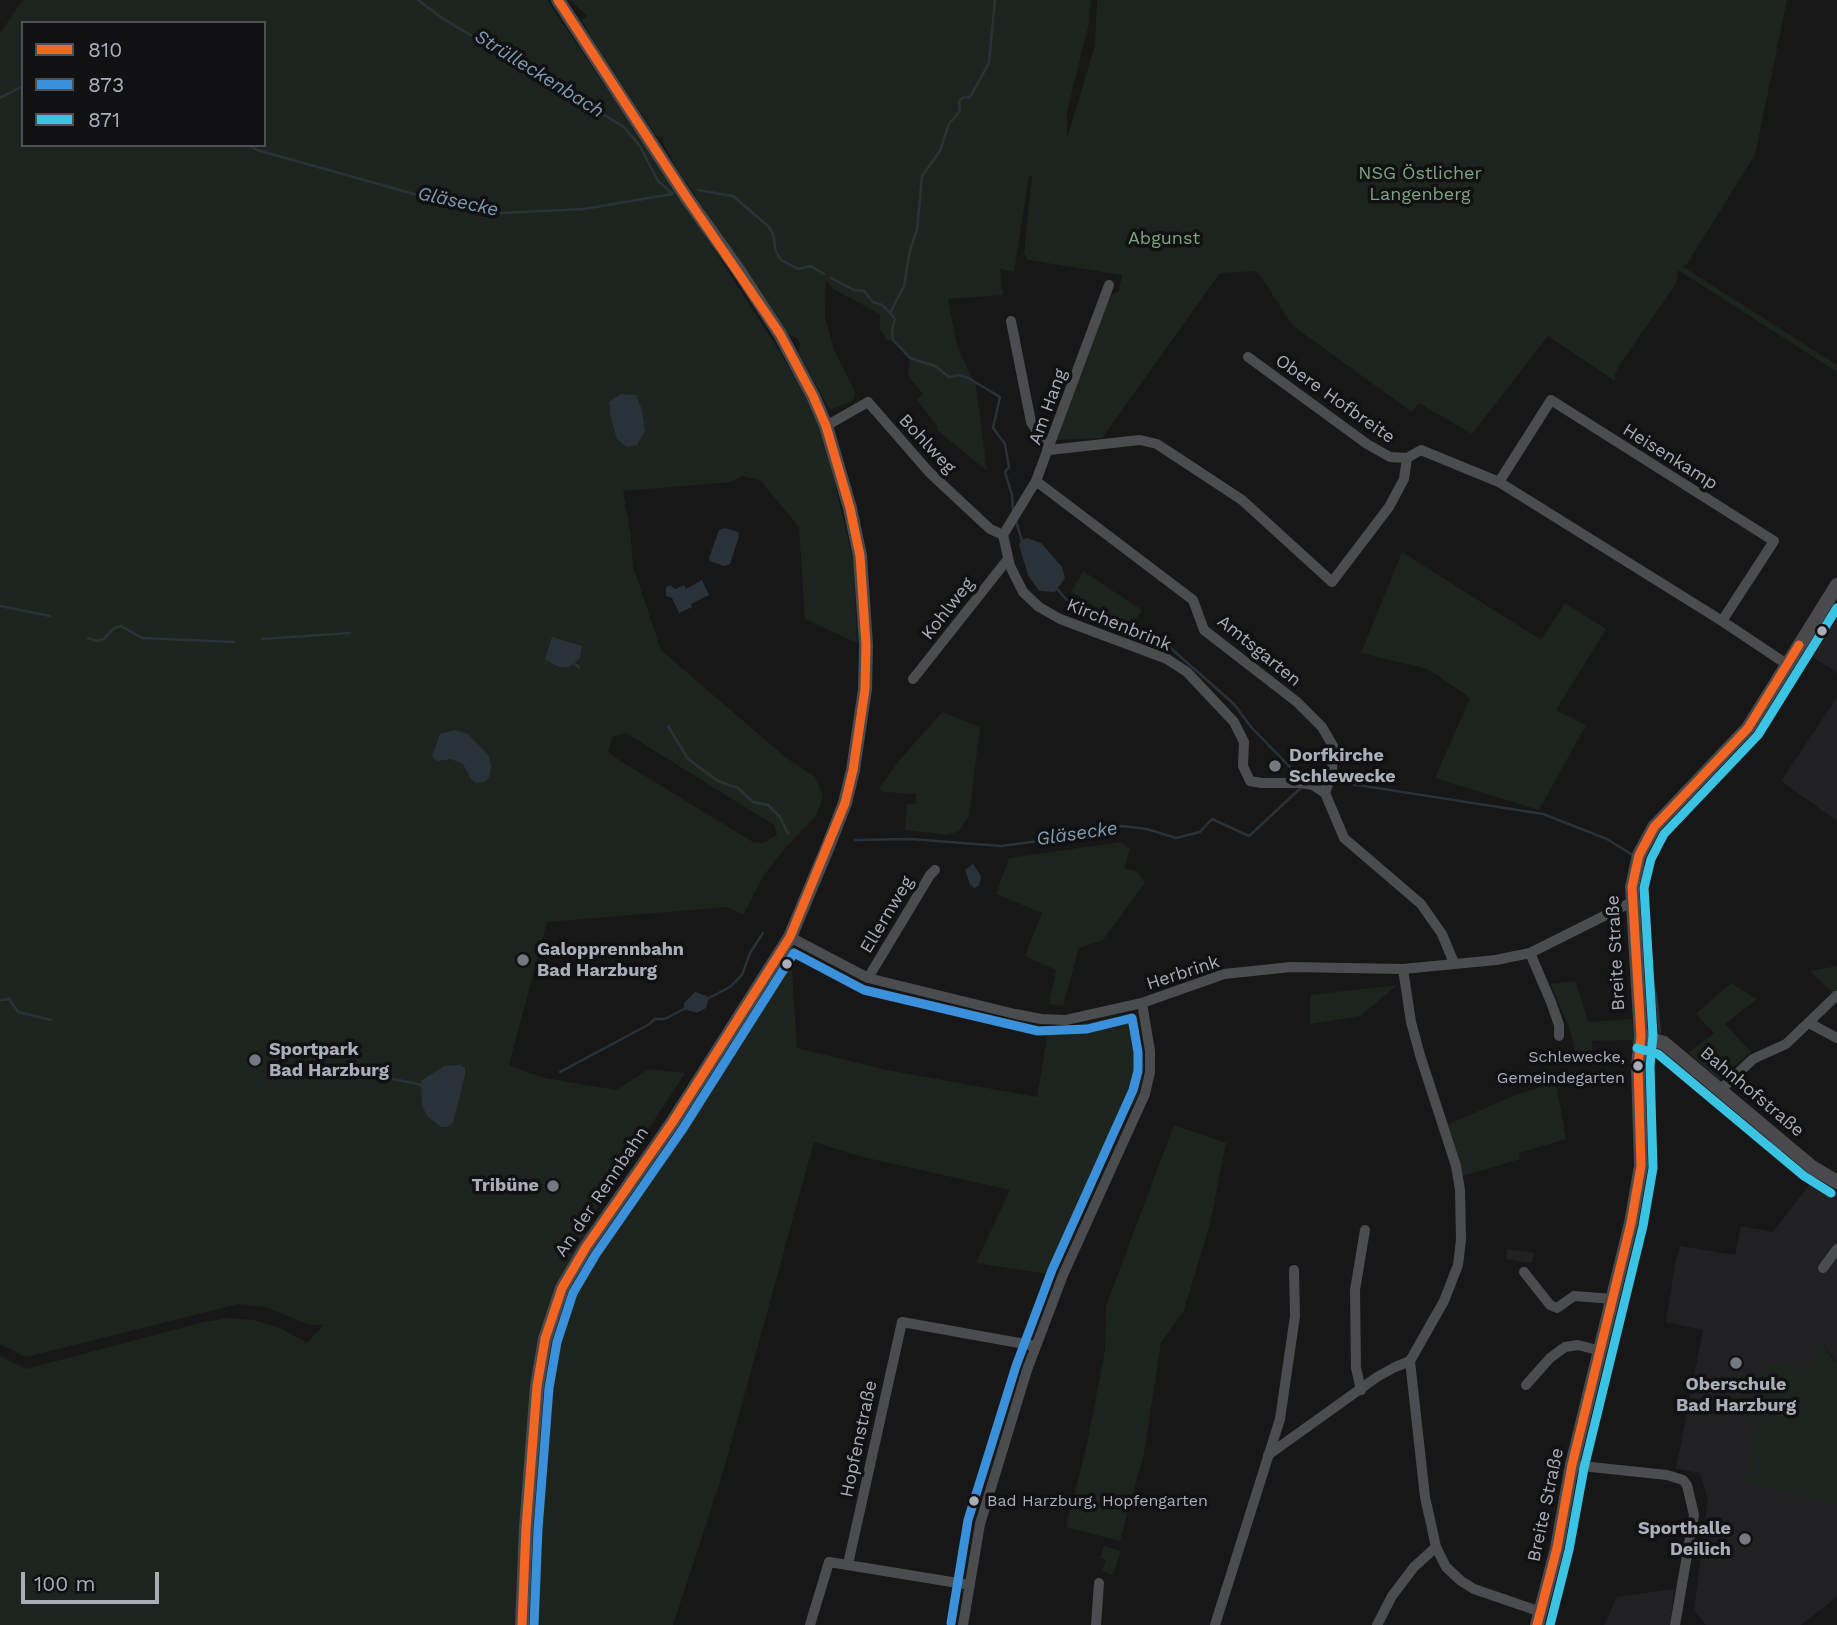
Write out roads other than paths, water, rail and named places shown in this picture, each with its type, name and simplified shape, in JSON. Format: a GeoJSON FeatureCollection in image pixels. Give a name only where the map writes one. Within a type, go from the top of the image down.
{"type":"FeatureCollection","features":[{"type":"Feature","properties":{"kind":"main road","name":"An der Rennbahn"},"geometry":{"type":"LineString","coordinates":[[522,1625],[525,1542],[537,1386],[545,1339],[562,1288],[586,1247],[672,1123],[790,937],[845,803],[860,736],[866,645],[860,556],[850,509],[826,425],[796,362],[739,271],[687,198],[558,0]]}},
{"type":"Feature","properties":{"kind":"main road","name":"Breite Straße"},"geometry":{"type":"LineString","coordinates":[[1539,1619],[1557,1548],[1572,1465],[1614,1299],[1641,1166],[1638,1066],[1641,1036],[1632,902],[1636,867],[1649,834],[1748,728],[1837,586]]}},
{"type":"Feature","properties":{"kind":"main road","name":"Bahnhofstraße"},"geometry":{"type":"LineString","coordinates":[[1641,1036],[1664,1044],[1812,1167],[1837,1182]]}},
{"type":"Feature","properties":{"kind":"street","name":"Am Hang"},"geometry":{"type":"LineString","coordinates":[[1003,535],[1036,481],[1109,285]]}},
{"type":"Feature","properties":{"kind":"street"},"geometry":{"type":"LineString","coordinates":[[1011,321],[1031,422],[1049,450],[1140,440],[1157,444],[1241,500],[1332,582],[1389,507],[1404,480],[1407,458],[1421,450],[1499,482],[1788,665]]}},
{"type":"Feature","properties":{"kind":"street","name":"Obere Hofbreite"},"geometry":{"type":"LineString","coordinates":[[1248,357],[1367,444],[1390,457],[1407,458]]}},
{"type":"Feature","properties":{"kind":"street","name":"Heisenkamp"},"geometry":{"type":"LineString","coordinates":[[1499,482],[1550,400],[1774,541],[1722,621]]}},
{"type":"Feature","properties":{"kind":"street","name":"Bohlweg"},"geometry":{"type":"LineString","coordinates":[[826,425],[868,402],[929,472],[990,529],[1003,535]]}},
{"type":"Feature","properties":{"kind":"street","name":"Amtsgarten"},"geometry":{"type":"LineString","coordinates":[[1036,481],[1193,600],[1204,630],[1297,702],[1322,727],[1333,746],[1332,773],[1326,789]]}},
{"type":"Feature","properties":{"kind":"street","name":"Kirchenbrink"},"geometry":{"type":"LineString","coordinates":[[1003,535],[1008,559],[1023,592],[1039,607],[1087,631],[1167,659],[1187,672],[1234,722],[1244,742],[1243,766],[1250,781],[1301,783],[1326,789]]}},
{"type":"Feature","properties":{"kind":"street","name":"Kohlweg"},"geometry":{"type":"LineString","coordinates":[[913,679],[1008,559]]}},
{"type":"Feature","properties":{"kind":"street"},"geometry":{"type":"LineString","coordinates":[[1326,789],[1344,838],[1421,904],[1442,934],[1454,963]]}},
{"type":"Feature","properties":{"kind":"street","name":"Ellernweg"},"geometry":{"type":"LineString","coordinates":[[868,978],[929,875],[935,870]]}},
{"type":"Feature","properties":{"kind":"street","name":"Herbrink"},"geometry":{"type":"LineString","coordinates":[[790,937],[868,978],[1041,1019],[1085,1017],[1142,1003],[1224,974],[1291,967],[1403,969],[1496,960],[1530,953],[1632,902]]}},
{"type":"Feature","properties":{"kind":"street"},"geometry":{"type":"LineString","coordinates":[[1530,953],[1551,1002],[1559,1026],[1559,1036]]}},
{"type":"Feature","properties":{"kind":"street"},"geometry":{"type":"LineString","coordinates":[[1403,969],[1420,1055],[1460,1190],[1458,1265],[1444,1301],[1410,1361],[1425,1497],[1436,1547],[1446,1567],[1474,1589],[1539,1619]]}},
{"type":"Feature","properties":{"kind":"street"},"geometry":{"type":"LineString","coordinates":[[1719,1091],[1753,1059],[1786,1044],[1836,996]]}},
{"type":"Feature","properties":{"kind":"street"},"geometry":{"type":"LineString","coordinates":[[963,1625],[984,1513],[1011,1418],[1063,1275],[1145,1094],[1150,1072],[1150,1051],[1142,1003]]}},
{"type":"Feature","properties":{"kind":"street"},"geometry":{"type":"LineString","coordinates":[[1809,1023],[1837,1038]]}},
{"type":"Feature","properties":{"kind":"street"},"geometry":{"type":"LineString","coordinates":[[1361,1390],[1356,1368],[1355,1290],[1365,1230]]}},
{"type":"Feature","properties":{"kind":"street"},"geometry":{"type":"LineString","coordinates":[[1823,1268],[1837,1249]]}},
{"type":"Feature","properties":{"kind":"street"},"geometry":{"type":"LineString","coordinates":[[1215,1625],[1280,1419],[1295,1316],[1294,1270]]}},
{"type":"Feature","properties":{"kind":"street"},"geometry":{"type":"LineString","coordinates":[[1524,1272],[1550,1305],[1557,1308],[1574,1296],[1614,1299]]}},
{"type":"Feature","properties":{"kind":"street","name":"Hopfenstraße"},"geometry":{"type":"LineString","coordinates":[[848,1564],[902,1322],[1036,1346]]}},
{"type":"Feature","properties":{"kind":"street"},"geometry":{"type":"LineString","coordinates":[[1526,1385],[1550,1358],[1565,1347],[1578,1345],[1601,1351]]}},
{"type":"Feature","properties":{"kind":"street"},"geometry":{"type":"LineString","coordinates":[[1267,1455],[1395,1367],[1410,1361]]}},
{"type":"Feature","properties":{"kind":"street"},"geometry":{"type":"LineString","coordinates":[[1572,1465],[1667,1475],[1683,1480],[1688,1485],[1694,1515],[1675,1625]]}},
{"type":"Feature","properties":{"kind":"street"},"geometry":{"type":"LineString","coordinates":[[1377,1625],[1392,1596],[1414,1567],[1436,1547]]}},
{"type":"Feature","properties":{"kind":"street"},"geometry":{"type":"LineString","coordinates":[[810,1625],[829,1562],[970,1585]]}},
{"type":"Feature","properties":{"kind":"street"},"geometry":{"type":"LineString","coordinates":[[1096,1625],[1099,1583]]}},
{"type":"Feature","properties":{"kind":"waterway","name":"Strülleckenbach"},"geometry":{"type":"LineString","coordinates":[[418,0],[442,18],[624,127],[640,146],[658,181],[673,194]]}},
{"type":"Feature","properties":{"kind":"waterway"},"geometry":{"type":"LineString","coordinates":[[890,313],[904,286],[910,250],[917,230],[922,176],[940,151],[949,124],[960,111],[959,102],[962,98],[970,97],[989,63],[995,0]]}},
{"type":"Feature","properties":{"kind":"waterway","name":"Gläsecke"},"geometry":{"type":"LineString","coordinates":[[0,98],[21,87]]}},
{"type":"Feature","properties":{"kind":"waterway","name":"Gläsecke"},"geometry":{"type":"LineString","coordinates":[[252,147],[453,205],[502,213],[584,209],[673,194]]}},
{"type":"Feature","properties":{"kind":"waterway","name":"Gläsecke"},"geometry":{"type":"LineString","coordinates":[[698,190],[733,196],[768,226],[781,260],[798,269],[811,266],[824,274]]}},
{"type":"Feature","properties":{"kind":"waterway","name":"Gläsecke"},"geometry":{"type":"LineString","coordinates":[[831,278],[854,290],[864,291],[873,302],[882,305],[890,313],[895,319],[893,340],[910,358],[935,366],[949,377],[959,375],[968,378],[1000,397],[993,428],[1005,444],[1009,467],[1005,472],[1012,495],[1013,511]]}},
{"type":"Feature","properties":{"kind":"waterway","name":"Gläsecke"},"geometry":{"type":"LineString","coordinates":[[1016,521],[1022,541]]}},
{"type":"Feature","properties":{"kind":"waterway","name":"Gläsecke"},"geometry":{"type":"LineString","coordinates":[[1057,589],[1073,607],[1092,617]]}},
{"type":"Feature","properties":{"kind":"waterway"},"geometry":{"type":"LineString","coordinates":[[0,606],[50,616]]}},
{"type":"Feature","properties":{"kind":"waterway","name":"Gläsecke"},"geometry":{"type":"LineString","coordinates":[[1102,621],[1138,631],[1166,644],[1234,704],[1251,727],[1290,767],[1308,780],[1326,781]]}},
{"type":"Feature","properties":{"kind":"waterway"},"geometry":{"type":"LineString","coordinates":[[88,638],[97,641],[104,639],[114,628],[121,626],[142,638],[234,642]]}},
{"type":"Feature","properties":{"kind":"waterway"},"geometry":{"type":"LineString","coordinates":[[262,639],[350,633]]}},
{"type":"Feature","properties":{"kind":"waterway"},"geometry":{"type":"LineString","coordinates":[[573,663],[579,667]]}},
{"type":"Feature","properties":{"kind":"waterway"},"geometry":{"type":"LineString","coordinates":[[668,726],[688,759],[718,781],[738,788],[753,802],[768,805],[780,817],[788,834]]}},
{"type":"Feature","properties":{"kind":"waterway","name":"Gläsecke"},"geometry":{"type":"LineString","coordinates":[[1332,781],[1543,814],[1607,839],[1631,854]]}},
{"type":"Feature","properties":{"kind":"waterway","name":"Gläsecke"},"geometry":{"type":"LineString","coordinates":[[855,840],[911,839],[1001,846],[1047,840],[1089,829],[1122,826],[1147,829],[1176,838],[1200,832],[1212,819],[1249,836],[1304,785]]}},
{"type":"Feature","properties":{"kind":"waterway","name":"Gläsecke"},"geometry":{"type":"LineString","coordinates":[[1644,866],[1641,889],[1660,1032]]}},
{"type":"Feature","properties":{"kind":"waterway","name":"Gläsecke"},"geometry":{"type":"LineString","coordinates":[[705,1000],[730,987],[742,975],[750,953],[763,933]]}},
{"type":"Feature","properties":{"kind":"waterway","name":"Gläsecke"},"geometry":{"type":"LineString","coordinates":[[0,1000],[9,999],[18,1012],[51,1020]]}},
{"type":"Feature","properties":{"kind":"waterway","name":"Gläsecke"},"geometry":{"type":"LineString","coordinates":[[560,1072],[655,1019],[665,1019],[686,1008]]}},
{"type":"Feature","properties":{"kind":"waterway","name":"Gläsecke"},"geometry":{"type":"LineString","coordinates":[[350,1070],[422,1085]]}},
{"type":"Feature","properties":{"kind":"waterway","name":"Gläsecke"},"geometry":{"type":"LineString","coordinates":[[1770,1141],[1781,1150]]}},
{"type":"Feature","properties":{"kind":"waterway","name":"Gläsecke"},"geometry":{"type":"LineString","coordinates":[[1807,1172],[1837,1196]]}},
{"type":"Feature","properties":{"kind":"place","name":"Dorfkirche Schlewecke"},"geometry":{"type":"Point","coordinates":[1275,766]}},
{"type":"Feature","properties":{"kind":"place","name":"Galopprennbahn Bad Harzburg"},"geometry":{"type":"Point","coordinates":[523,960]}},
{"type":"Feature","properties":{"kind":"place","name":"Sportpark Bad Harzburg"},"geometry":{"type":"Point","coordinates":[255,1060]}},
{"type":"Feature","properties":{"kind":"place","name":"Schlewecke, Gemeindegarten"},"geometry":{"type":"Point","coordinates":[1638,1066]}},
{"type":"Feature","properties":{"kind":"place","name":"Tribüne"},"geometry":{"type":"Point","coordinates":[553,1186]}},
{"type":"Feature","properties":{"kind":"place","name":"Oberschule Bad Harzburg"},"geometry":{"type":"Point","coordinates":[1736,1363]}},
{"type":"Feature","properties":{"kind":"place","name":"Bad Harzburg, Hopfengarten"},"geometry":{"type":"Point","coordinates":[974,1501]}},
{"type":"Feature","properties":{"kind":"place","name":"Sporthalle Deilich"},"geometry":{"type":"Point","coordinates":[1745,1539]}},
{"type":"Feature","properties":{"kind":"park label","name":"NSG Östlicher Langenberg"},"geometry":{"type":"Point","coordinates":[1420,184]}},
{"type":"Feature","properties":{"kind":"park label","name":"Abgunst"},"geometry":{"type":"Point","coordinates":[1164,239]}}]}
